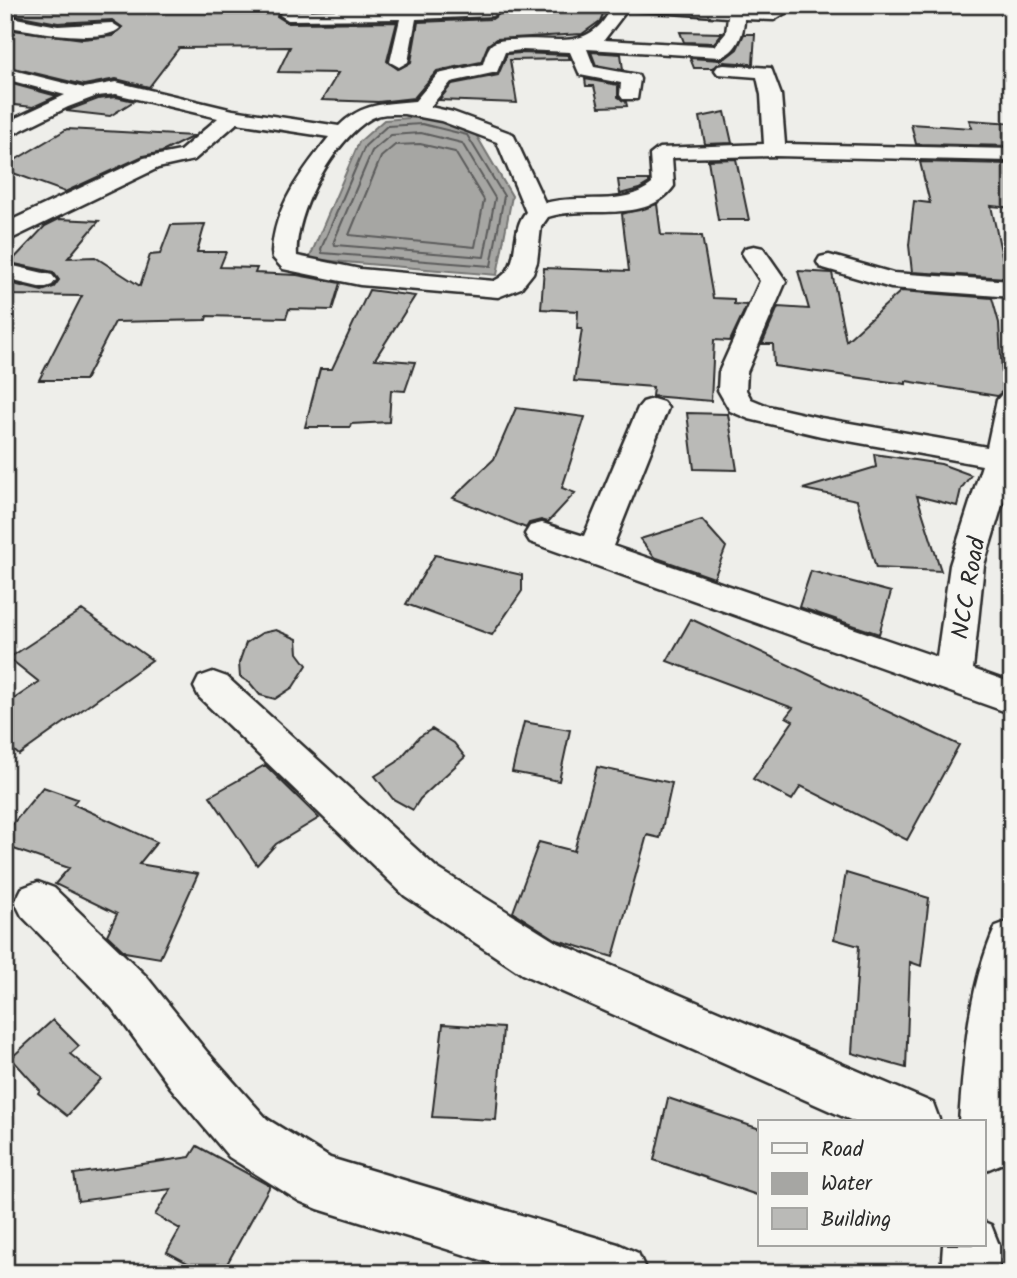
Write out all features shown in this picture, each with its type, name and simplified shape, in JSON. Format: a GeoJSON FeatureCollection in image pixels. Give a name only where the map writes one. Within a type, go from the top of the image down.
{"type":"FeatureCollection","features":[{"type":"Feature","properties":{"kind":"street"},"geometry":{"type":"LineString","coordinates":[[292,5],[287,12],[292,16],[375,10],[409,14],[492,12],[502,5]]}},
{"type":"Feature","properties":{"kind":"street"},"geometry":{"type":"LineString","coordinates":[[583,45],[609,29],[621,6],[736,15],[774,15],[782,10],[782,5]]}},
{"type":"Feature","properties":{"kind":"street"},"geometry":{"type":"LineString","coordinates":[[399,62],[409,14]]}},
{"type":"Feature","properties":{"kind":"street"},"geometry":{"type":"LineString","coordinates":[[736,15],[735,34],[720,52],[583,45],[502,46],[497,49],[491,68],[445,78],[421,106],[368,113],[329,149],[295,204],[284,247],[285,258],[292,264],[360,277],[498,289],[512,286],[523,272],[532,219],[538,212],[555,207],[648,200],[663,186],[661,155],[666,152],[775,150],[1012,155]]}},
{"type":"Feature","properties":{"kind":"street"},"geometry":{"type":"LineString","coordinates":[[5,21],[58,30],[111,28]]}},
{"type":"Feature","properties":{"kind":"street"},"geometry":{"type":"LineString","coordinates":[[583,45],[586,71],[631,79],[629,95]]}},
{"type":"Feature","properties":{"kind":"street"},"geometry":{"type":"LineString","coordinates":[[724,70],[765,72],[771,95],[775,150]]}},
{"type":"Feature","properties":{"kind":"street"},"geometry":{"type":"LineString","coordinates":[[5,73],[84,94]]}},
{"type":"Feature","properties":{"kind":"street"},"geometry":{"type":"LineString","coordinates":[[5,132],[32,116],[84,94],[101,89],[122,88],[233,116],[344,133]]}},
{"type":"Feature","properties":{"kind":"street"},"geometry":{"type":"LineString","coordinates":[[408,109],[446,116],[506,138],[538,212]]}},
{"type":"Feature","properties":{"kind":"street"},"geometry":{"type":"LineString","coordinates":[[5,235],[22,224],[152,163],[187,156],[233,116]]}},
{"type":"Feature","properties":{"kind":"street"},"geometry":{"type":"LineString","coordinates":[[5,245],[16,252],[5,259]]}},
{"type":"Feature","properties":{"kind":"street"},"geometry":{"type":"LineString","coordinates":[[754,253],[773,281],[733,372],[732,390],[740,405],[760,413],[821,426],[1000,459]]}},
{"type":"Feature","properties":{"kind":"street"},"geometry":{"type":"LineString","coordinates":[[829,262],[891,280],[1012,289]]}},
{"type":"Feature","properties":{"kind":"street"},"geometry":{"type":"LineString","coordinates":[[5,271],[43,280]]}},
{"type":"Feature","properties":{"kind":"street","name":"NCC Road"},"geometry":{"type":"LineString","coordinates":[[953,677],[967,565],[1000,459],[1012,400]]}},
{"type":"Feature","properties":{"kind":"street"},"geometry":{"type":"LineString","coordinates":[[594,552],[653,408]]}},
{"type":"Feature","properties":{"kind":"street"},"geometry":{"type":"LineString","coordinates":[[542,534],[1012,699]]}},
{"type":"Feature","properties":{"kind":"street"},"geometry":{"type":"LineString","coordinates":[[213,687],[421,882],[539,958],[909,1120]]}},
{"type":"Feature","properties":{"kind":"street"},"geometry":{"type":"LineString","coordinates":[[38,902],[129,992],[189,1070],[248,1138],[318,1182],[618,1273]]}},
{"type":"Feature","properties":{"kind":"street"},"geometry":{"type":"LineString","coordinates":[[985,1120],[990,1036],[1012,941]]}},
{"type":"Feature","properties":{"kind":"street"},"geometry":{"type":"LineString","coordinates":[[970,1273],[971,1246]]}},
{"type":"Feature","properties":{"kind":"water"},"geometry":{"type":"Polygon","coordinates":[[[422,117],[472,128],[512,196],[497,275],[309,259],[359,142],[384,120],[422,117]]]}},
{"type":"Feature","properties":{"kind":"building"},"geometry":{"type":"Polygon","coordinates":[[[251,5],[281,5],[277,16],[288,23],[397,22],[387,61],[398,69],[411,62],[418,22],[492,19],[513,5],[607,5],[600,21],[582,34],[496,39],[488,45],[481,62],[437,71],[414,98],[378,102],[322,100],[338,73],[278,72],[290,47],[179,48],[149,87],[116,79],[84,85],[5,66],[5,29],[83,39],[112,36],[122,27],[112,20],[58,23],[5,13],[5,9],[247,11],[251,5]]]}},
{"type":"Feature","properties":{"kind":"building"},"geometry":{"type":"Polygon","coordinates":[[[680,32],[722,33],[714,43],[684,42],[680,32]]]}},
{"type":"Feature","properties":{"kind":"building"},"geometry":{"type":"Polygon","coordinates":[[[744,34],[755,34],[753,64],[724,62],[713,68],[694,68],[690,58],[720,60],[727,57],[737,49],[744,34]]]}},
{"type":"Feature","properties":{"kind":"building"},"geometry":{"type":"Polygon","coordinates":[[[591,52],[621,54],[623,70],[596,65],[591,52]]]}},
{"type":"Feature","properties":{"kind":"building"},"geometry":{"type":"Polygon","coordinates":[[[507,54],[568,55],[570,59],[510,60],[517,103],[439,100],[452,84],[498,75],[507,54]]]}},
{"type":"Feature","properties":{"kind":"building"},"geometry":{"type":"Polygon","coordinates":[[[585,79],[618,85],[618,97],[626,102],[627,106],[599,107],[594,86],[586,86],[585,79]]]}},
{"type":"Feature","properties":{"kind":"building"},"geometry":{"type":"Polygon","coordinates":[[[5,82],[57,96],[33,107],[5,104],[5,82]]]}},
{"type":"Feature","properties":{"kind":"building"},"geometry":{"type":"Polygon","coordinates":[[[116,97],[134,101],[110,116],[66,111],[98,99],[116,97]]]}},
{"type":"Feature","properties":{"kind":"building"},"geometry":{"type":"Polygon","coordinates":[[[725,112],[732,143],[705,144],[700,117],[725,112]]]}},
{"type":"Feature","properties":{"kind":"building"},"geometry":{"type":"Polygon","coordinates":[[[969,120],[1012,123],[1012,146],[916,144],[911,124],[972,128],[969,120]]]}},
{"type":"Feature","properties":{"kind":"building"},"geometry":{"type":"Polygon","coordinates":[[[67,129],[194,136],[65,192],[5,170],[5,166],[67,129]]]}},
{"type":"Feature","properties":{"kind":"building"},"geometry":{"type":"Polygon","coordinates":[[[736,159],[749,220],[718,220],[708,160],[736,159]]]}},
{"type":"Feature","properties":{"kind":"building"},"geometry":{"type":"Polygon","coordinates":[[[920,162],[1012,164],[1012,208],[991,206],[1007,278],[912,272],[909,245],[914,201],[930,203],[920,162]]]}},
{"type":"Feature","properties":{"kind":"building"},"geometry":{"type":"Polygon","coordinates":[[[618,180],[649,180],[649,183],[620,194],[618,180]]]}},
{"type":"Feature","properties":{"kind":"building"},"geometry":{"type":"Polygon","coordinates":[[[657,204],[661,235],[702,236],[713,298],[734,299],[734,304],[747,305],[730,341],[714,340],[711,401],[652,396],[653,387],[574,381],[582,329],[577,329],[578,311],[541,309],[544,268],[629,271],[622,214],[657,204]]]}},
{"type":"Feature","properties":{"kind":"building"},"geometry":{"type":"Polygon","coordinates":[[[59,219],[99,221],[68,258],[95,257],[140,286],[150,255],[160,254],[171,225],[205,224],[197,252],[226,252],[220,267],[257,268],[255,273],[297,275],[340,283],[332,310],[289,309],[286,318],[207,316],[206,320],[115,322],[85,380],[39,380],[82,296],[5,295],[5,282],[42,291],[54,287],[59,280],[53,272],[10,263],[45,226],[59,219]]]}},
{"type":"Feature","properties":{"kind":"building"},"geometry":{"type":"Polygon","coordinates":[[[798,271],[832,273],[846,341],[901,291],[992,298],[999,323],[1003,391],[997,396],[906,381],[906,384],[774,366],[773,344],[762,344],[778,307],[809,309],[798,271]]]}},
{"type":"Feature","properties":{"kind":"building"},"geometry":{"type":"Polygon","coordinates":[[[369,290],[415,296],[375,359],[415,362],[405,391],[391,390],[389,422],[351,424],[350,427],[305,427],[320,369],[332,369],[369,290]]]}},
{"type":"Feature","properties":{"kind":"building"},"geometry":{"type":"Polygon","coordinates":[[[516,408],[585,417],[562,488],[575,493],[548,522],[541,520],[529,523],[526,528],[453,498],[494,459],[516,408]]]}},
{"type":"Feature","properties":{"kind":"building"},"geometry":{"type":"Polygon","coordinates":[[[687,413],[728,414],[737,470],[694,469],[687,413]]]}},
{"type":"Feature","properties":{"kind":"building"},"geometry":{"type":"Polygon","coordinates":[[[874,454],[941,464],[971,475],[961,489],[957,506],[917,496],[941,571],[876,568],[857,500],[803,489],[876,467],[874,454]]]}},
{"type":"Feature","properties":{"kind":"building"},"geometry":{"type":"Polygon","coordinates":[[[702,520],[726,547],[714,578],[654,557],[640,539],[702,520]]]}},
{"type":"Feature","properties":{"kind":"building"},"geometry":{"type":"Polygon","coordinates":[[[435,555],[522,575],[522,591],[492,635],[406,604],[435,555]]]}},
{"type":"Feature","properties":{"kind":"building"},"geometry":{"type":"Polygon","coordinates":[[[811,571],[891,592],[879,634],[799,607],[811,571]]]}},
{"type":"Feature","properties":{"kind":"building"},"geometry":{"type":"Polygon","coordinates":[[[82,610],[152,660],[19,755],[5,743],[5,705],[39,682],[9,658],[82,610]]]}},
{"type":"Feature","properties":{"kind":"building"},"geometry":{"type":"Polygon","coordinates":[[[691,619],[959,745],[907,840],[801,786],[792,800],[753,779],[793,721],[786,717],[793,708],[667,661],[691,619]]]}},
{"type":"Feature","properties":{"kind":"building"},"geometry":{"type":"Polygon","coordinates":[[[276,630],[297,639],[298,653],[307,665],[293,687],[275,699],[260,695],[250,683],[240,677],[239,663],[246,643],[262,633],[276,630]]]}},
{"type":"Feature","properties":{"kind":"building"},"geometry":{"type":"Polygon","coordinates":[[[524,722],[570,730],[559,781],[512,772],[524,722]]]}},
{"type":"Feature","properties":{"kind":"building"},"geometry":{"type":"Polygon","coordinates":[[[432,729],[454,743],[465,757],[420,799],[413,810],[393,799],[375,776],[397,762],[419,737],[432,729]]]}},
{"type":"Feature","properties":{"kind":"building"},"geometry":{"type":"Polygon","coordinates":[[[265,765],[319,818],[276,844],[257,865],[210,796],[265,765]]]}},
{"type":"Feature","properties":{"kind":"building"},"geometry":{"type":"Polygon","coordinates":[[[597,767],[672,783],[660,838],[647,835],[613,957],[557,940],[513,912],[539,842],[574,851],[597,767]]]}},
{"type":"Feature","properties":{"kind":"building"},"geometry":{"type":"Polygon","coordinates":[[[43,787],[77,799],[73,804],[157,842],[139,864],[198,874],[160,958],[125,952],[107,935],[117,914],[55,884],[69,868],[5,846],[5,833],[43,787]]]}},
{"type":"Feature","properties":{"kind":"building"},"geometry":{"type":"Polygon","coordinates":[[[846,873],[929,898],[921,966],[910,962],[906,1068],[852,1053],[859,946],[834,939],[846,873]]]}},
{"type":"Feature","properties":{"kind":"building"},"geometry":{"type":"Polygon","coordinates":[[[53,1020],[79,1046],[70,1054],[101,1079],[67,1116],[38,1093],[40,1090],[11,1058],[53,1020]]]}},
{"type":"Feature","properties":{"kind":"building"},"geometry":{"type":"Polygon","coordinates":[[[443,1024],[503,1028],[496,1120],[432,1117],[443,1024]]]}},
{"type":"Feature","properties":{"kind":"building"},"geometry":{"type":"Polygon","coordinates":[[[668,1098],[758,1128],[758,1195],[654,1160],[668,1098]]]}},
{"type":"Feature","properties":{"kind":"building"},"geometry":{"type":"Polygon","coordinates":[[[197,1146],[270,1186],[222,1273],[206,1273],[167,1252],[180,1229],[155,1215],[171,1189],[78,1201],[74,1174],[190,1157],[197,1146]]]}}]}
